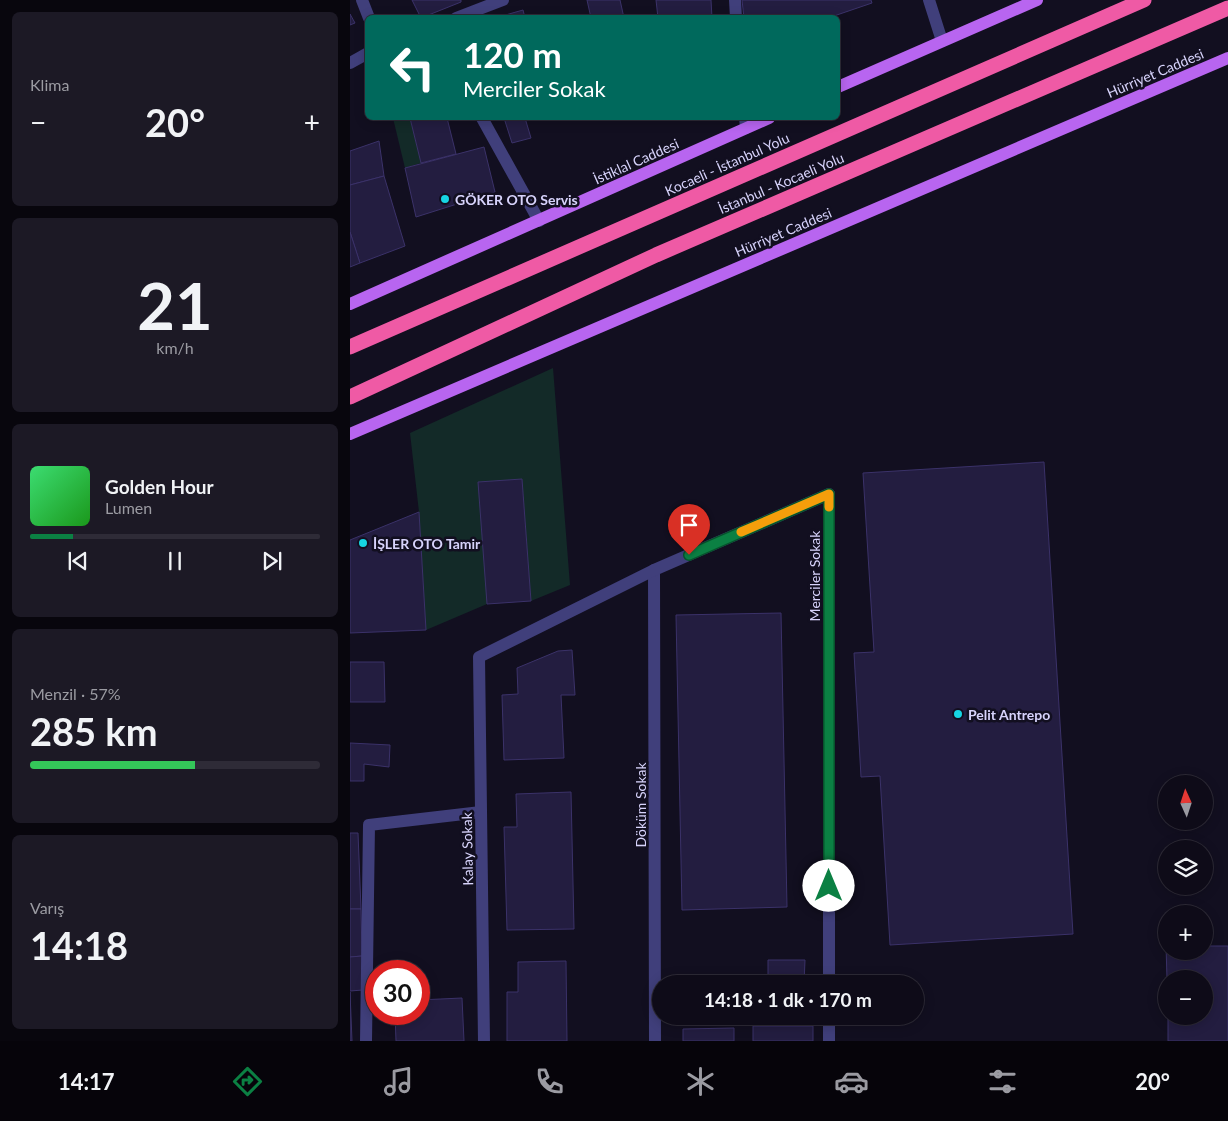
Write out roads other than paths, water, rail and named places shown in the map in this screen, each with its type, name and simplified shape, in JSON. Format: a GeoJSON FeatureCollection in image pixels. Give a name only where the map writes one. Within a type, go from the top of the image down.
{"type":"FeatureCollection","features":[{"type":"Feature","properties":{"kind":"highway","name":"Kocaeli - İstanbul Yolu"},"geometry":{"type":"LineString","coordinates":[[354,344],[1144,0]]}},
{"type":"Feature","properties":{"kind":"highway","name":"İstanbul - Kocaeli Yolu"},"geometry":{"type":"LineString","coordinates":[[350,397],[665,251],[1228,8]]}},
{"type":"Feature","properties":{"kind":"main road"},"geometry":{"type":"LineString","coordinates":[[840,86],[1037,0]]}},
{"type":"Feature","properties":{"kind":"main road","name":"Hürriyet Caddesi"},"geometry":{"type":"LineString","coordinates":[[350,434],[1228,58]]}},
{"type":"Feature","properties":{"kind":"main road","name":"İstiklal Caddesi"},"geometry":{"type":"LineString","coordinates":[[350,304],[539,221],[745,123],[759,120]]}},
{"type":"Feature","properties":{"kind":"street"},"geometry":{"type":"LineString","coordinates":[[362,0],[368,15]]}},
{"type":"Feature","properties":{"kind":"street"},"geometry":{"type":"LineString","coordinates":[[464,15],[503,0]]}},
{"type":"Feature","properties":{"kind":"street"},"geometry":{"type":"LineString","coordinates":[[735,0],[736,15]]}},
{"type":"Feature","properties":{"kind":"street"},"geometry":{"type":"LineString","coordinates":[[929,0],[942,42]]}},
{"type":"Feature","properties":{"kind":"street"},"geometry":{"type":"LineString","coordinates":[[350,63],[365,56]]}},
{"type":"Feature","properties":{"kind":"street"},"geometry":{"type":"LineString","coordinates":[[483,120],[539,221]]}},
{"type":"Feature","properties":{"kind":"street","name":"Merciler Sokak"},"geometry":{"type":"LineString","coordinates":[[480,658],[654,570],[829,494],[829,975]]}},
{"type":"Feature","properties":{"kind":"street","name":"Döküm Sokak"},"geometry":{"type":"LineString","coordinates":[[654,570],[655,1041]]}},
{"type":"Feature","properties":{"kind":"street","name":"Kalay Sokak"},"geometry":{"type":"LineString","coordinates":[[480,658],[484,1041]]}},
{"type":"Feature","properties":{"kind":"street"},"geometry":{"type":"LineString","coordinates":[[366,1041],[369,825],[481,812]]}},
{"type":"Feature","properties":{"kind":"street"},"geometry":{"type":"LineString","coordinates":[[829,1025],[829,1041]]}},
{"type":"Feature","properties":{"kind":"place","name":"GÖKER OTO Servis"},"geometry":{"type":"Point","coordinates":[445,199]}},
{"type":"Feature","properties":{"kind":"place","name":"İŞLER OTO Tamir"},"geometry":{"type":"Point","coordinates":[363,543]}},
{"type":"Feature","properties":{"kind":"place","name":"Pelit Antrepo"},"geometry":{"type":"Point","coordinates":[958,714]}}]}
